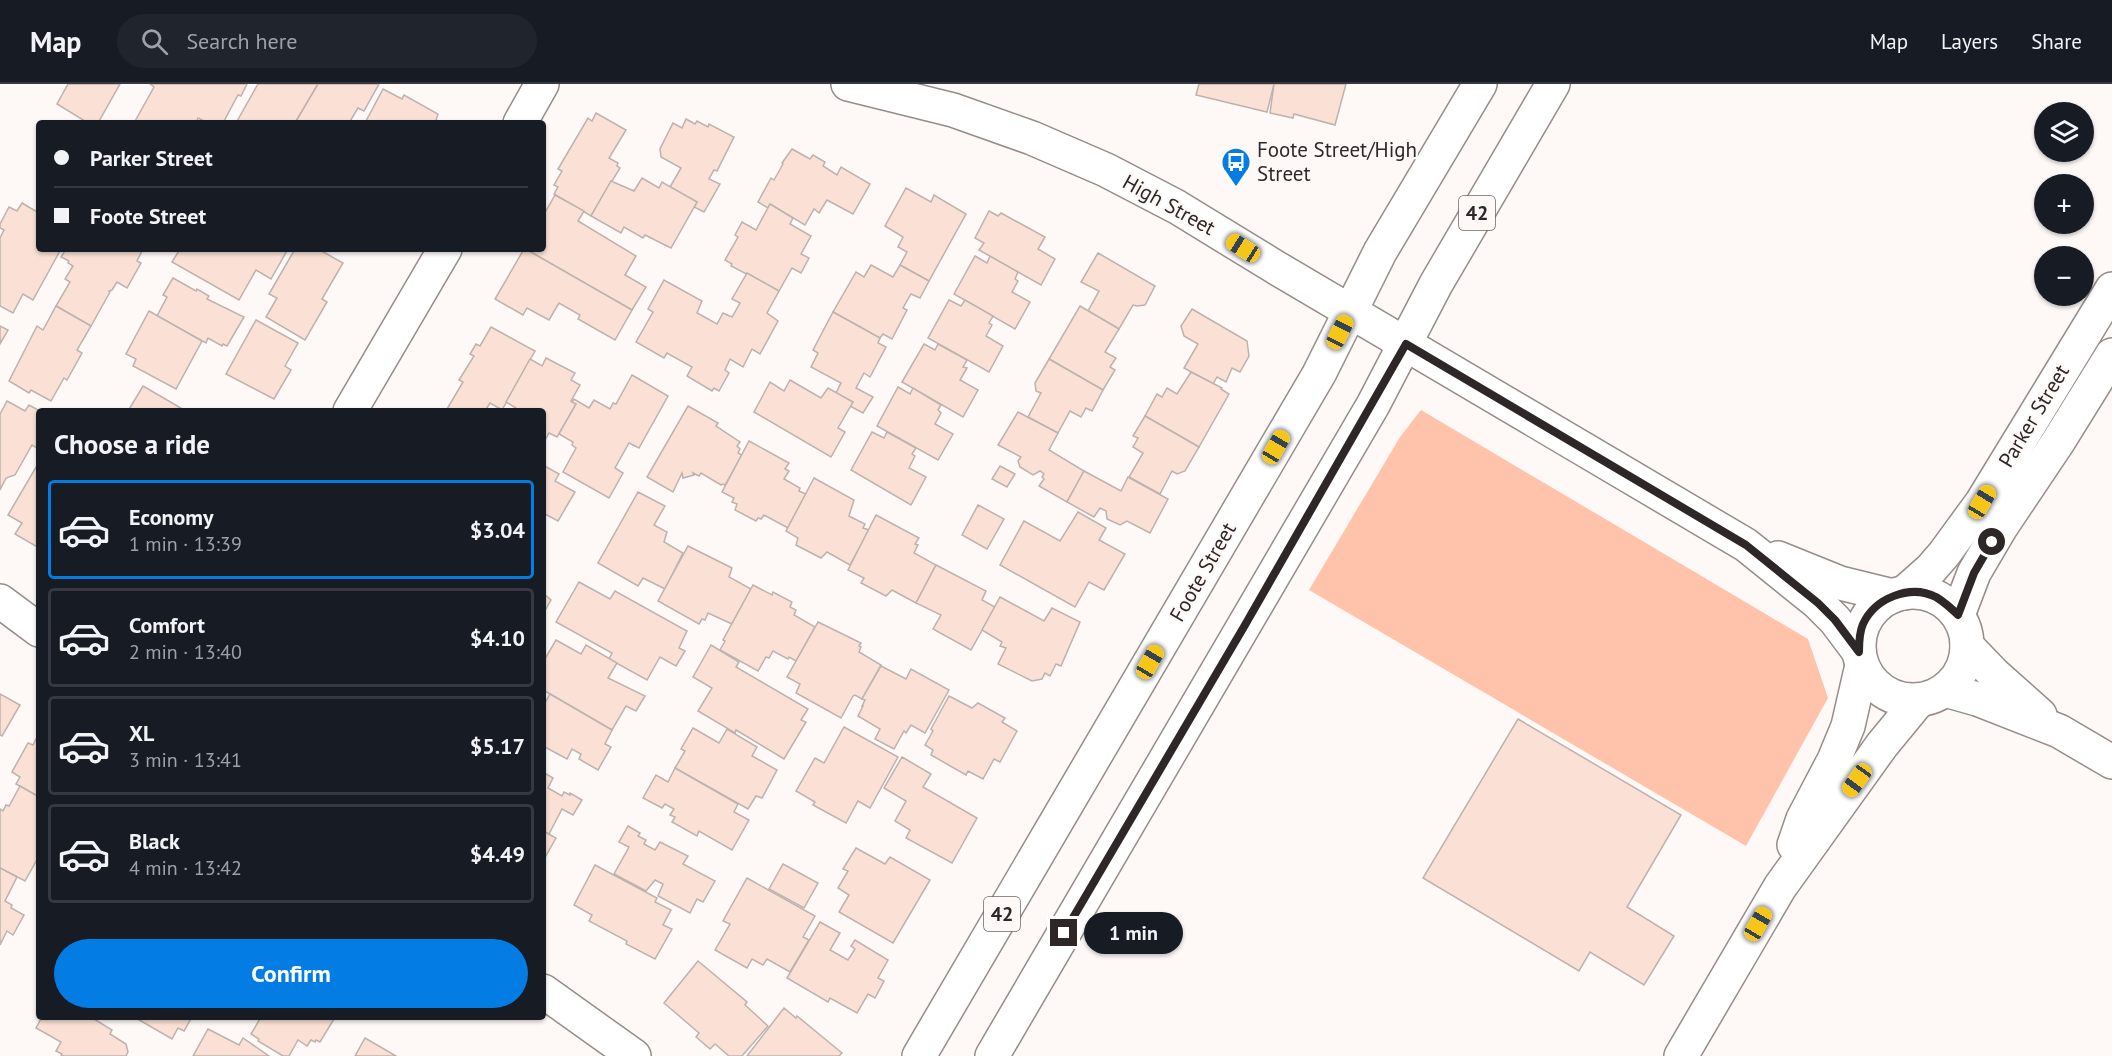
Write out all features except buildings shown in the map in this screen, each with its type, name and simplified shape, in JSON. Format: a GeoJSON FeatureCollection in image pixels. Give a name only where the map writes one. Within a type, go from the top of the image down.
{"type":"FeatureCollection","features":[{"type":"Feature","properties":{"kind":"main road"},"geometry":{"type":"LineString","coordinates":[[522,120],[542,84]]}},
{"type":"Feature","properties":{"kind":"main road","name":"High Street"},"geometry":{"type":"LineString","coordinates":[[848,84],[953,110],[1032,138],[1106,170],[1177,207],[1746,545],[1818,603],[1835,620],[1860,659]]}},
{"type":"Feature","properties":{"kind":"main road","name":"Foote Street"},"geometry":{"type":"LineString","coordinates":[[919,1056],[1319,374],[1380,252],[1480,84]]}},
{"type":"Feature","properties":{"kind":"main road","name":"42"},"geometry":{"type":"LineString","coordinates":[[992,1056],[1245,625],[1406,344],[1436,284],[1553,84]]}},
{"type":"Feature","properties":{"kind":"main road"},"geometry":{"type":"LineString","coordinates":[[352,408],[444,252]]}},
{"type":"Feature","properties":{"kind":"main road","name":"Parker Street"},"geometry":{"type":"LineString","coordinates":[[1898,594],[1931,569],[1982,502],[2112,289]]}},
{"type":"Feature","properties":{"kind":"main road","name":"Parker Street"},"geometry":{"type":"LineString","coordinates":[[1962,631],[1974,573],[2001,527],[2058,442],[2101,392],[2112,355]]}},
{"type":"Feature","properties":{"kind":"main road"},"geometry":{"type":"LineString","coordinates":[[2054,383],[2101,392]]}},
{"type":"Feature","properties":{"kind":"main road","name":"High Street"},"geometry":{"type":"LineString","coordinates":[[1746,545],[1840,583],[1898,594]]}},
{"type":"Feature","properties":{"kind":"main road"},"geometry":{"type":"LineString","coordinates":[[1780,886],[1803,819],[1848,726],[1860,659],[1859,638],[1863,624],[1875,607],[1898,594],[1919,592],[1934,596],[1947,604],[1962,631],[1994,674],[2059,731]]}},
{"type":"Feature","properties":{"kind":"main road"},"geometry":{"type":"LineString","coordinates":[[0,602],[36,628]]}},
{"type":"Feature","properties":{"kind":"main road"},"geometry":{"type":"LineString","coordinates":[[1681,1056],[1780,886],[1882,745],[1932,695],[1957,678],[1964,663],[1962,631]]}},
{"type":"Feature","properties":{"kind":"main road"},"geometry":{"type":"LineString","coordinates":[[1860,659],[1871,681],[1884,693],[1901,699],[1932,695],[1977,699],[2059,731],[2112,762]]}},
{"type":"Feature","properties":{"kind":"main road"},"geometry":{"type":"LineString","coordinates":[[546,993],[634,1056]]}},
{"type":"Feature","properties":{"kind":"shaded area"},"geometry":{"type":"Polygon","coordinates":[[[1421,410],[1808,639],[1828,698],[1746,846],[1309,590],[1400,437],[1421,410]]]}},
{"type":"Feature","properties":{"kind":"place","name":"Foote Street/High Street"},"geometry":{"type":"Point","coordinates":[1236,188]}},
{"type":"Feature","properties":{"kind":"route"},"geometry":{"type":"LineString","coordinates":[[1064,933],[1373,405],[1406,344],[1746,545],[1818,603],[1835,620],[1859,652],[1859,638],[1870,612],[1893,596],[1904,592],[1919,592],[1934,596],[1958,615],[1974,573],[1992,542]]}}]}
